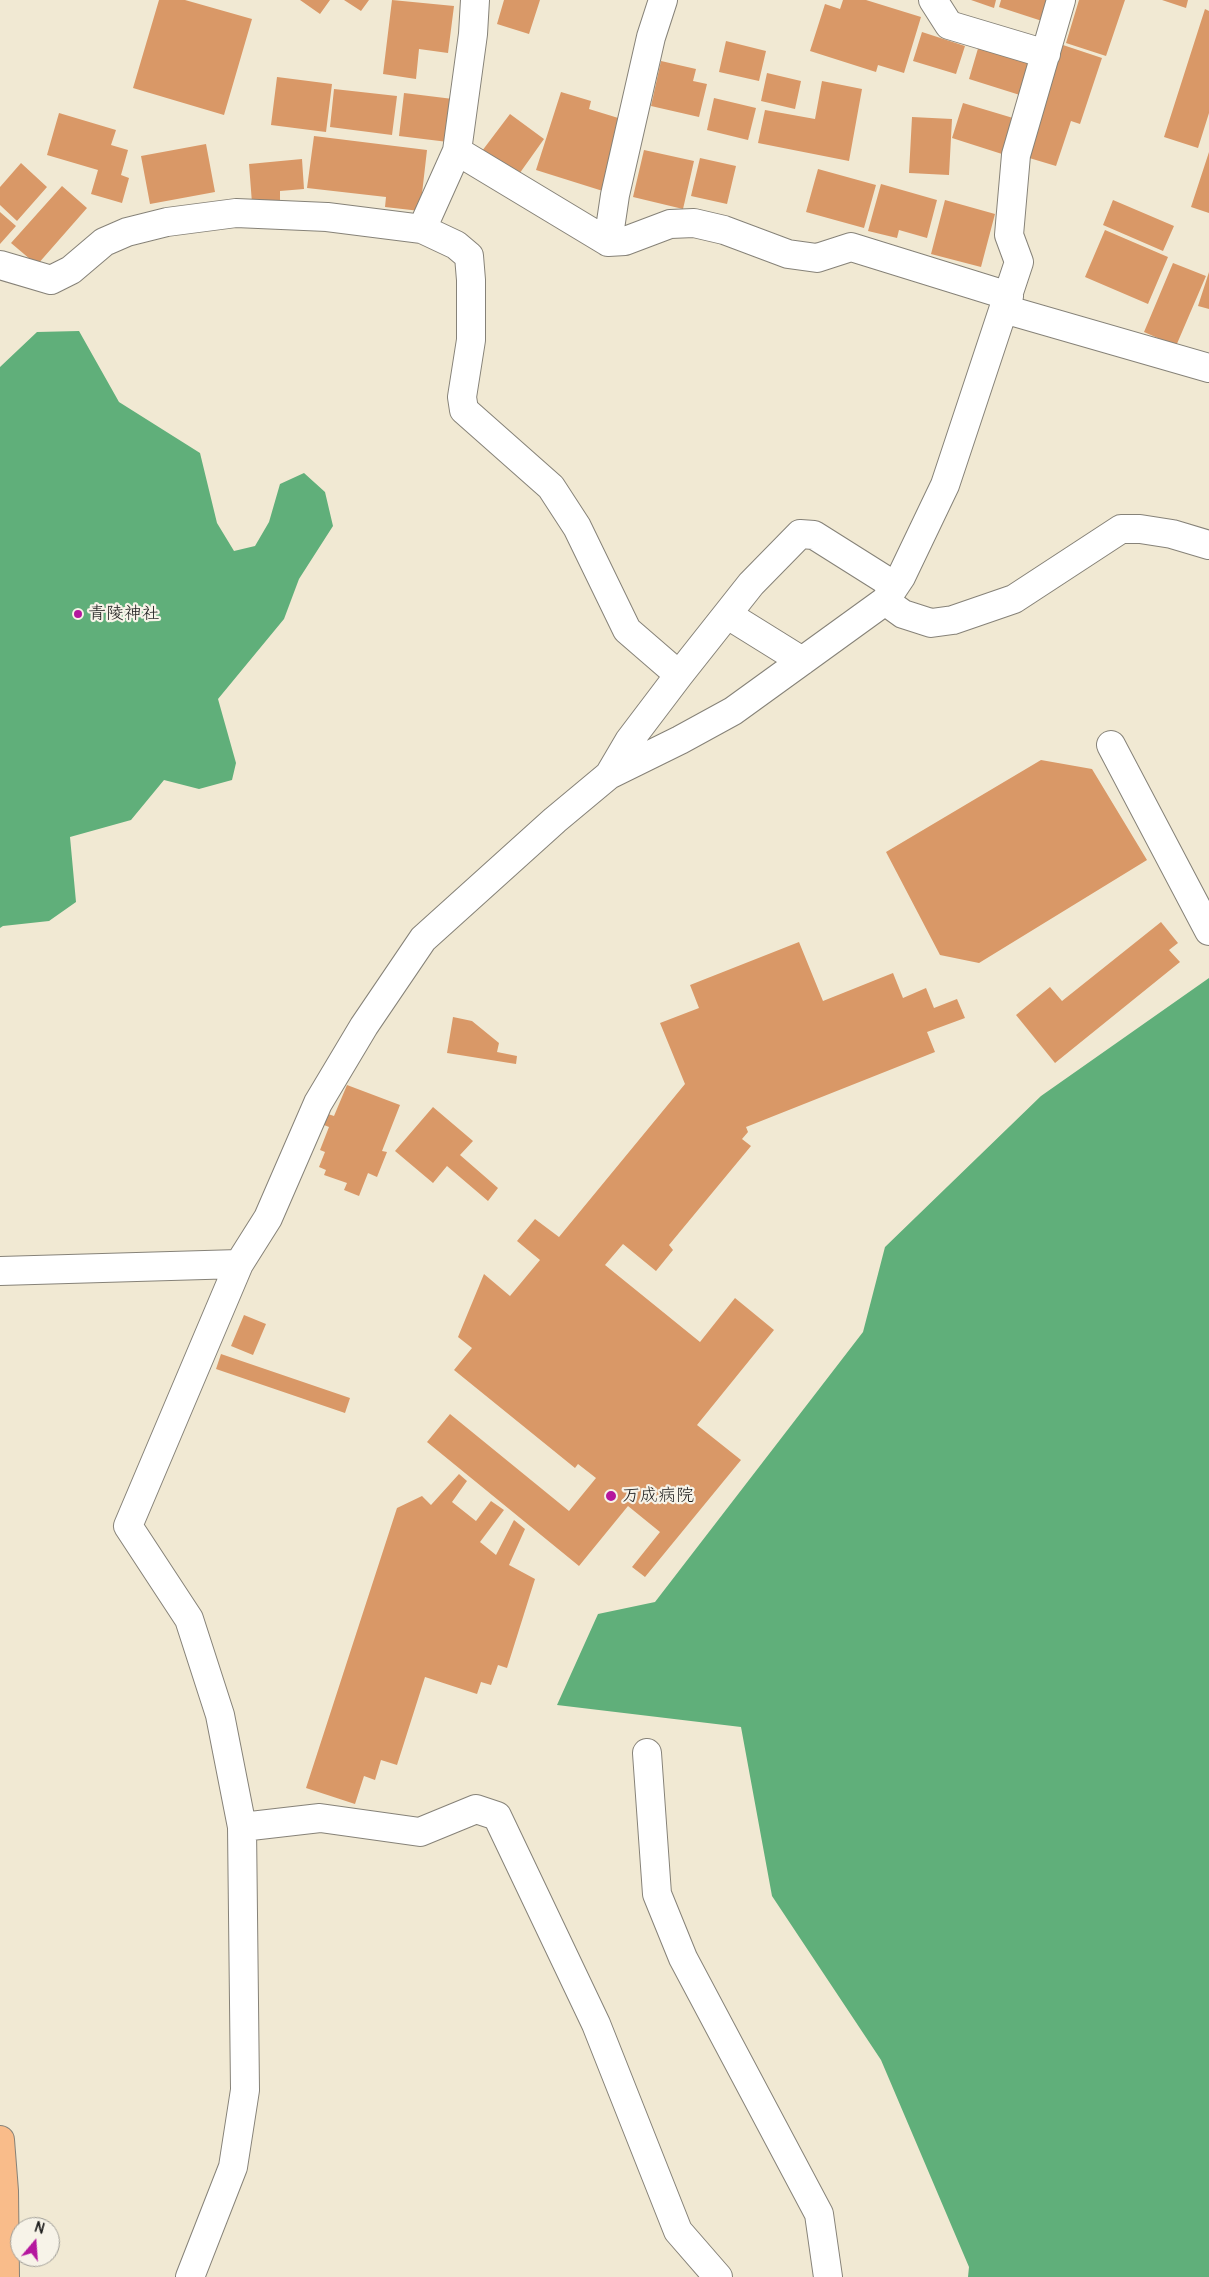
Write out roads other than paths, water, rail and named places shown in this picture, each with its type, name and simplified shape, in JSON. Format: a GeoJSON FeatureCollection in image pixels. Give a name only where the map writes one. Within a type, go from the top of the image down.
{"type":"FeatureCollection","features":[{"type":"Feature","properties":{"kind":"highway"},"geometry":{"type":"LineString","coordinates":[[0,2140],[4,2191],[5,2277]]}},
{"type":"Feature","properties":{"kind":"street"},"geometry":{"type":"LineString","coordinates":[[422,229],[457,150],[473,34],[475,0]]}},
{"type":"Feature","properties":{"kind":"street"},"geometry":{"type":"LineString","coordinates":[[608,242],[615,194],[651,37],[662,0]]}},
{"type":"Feature","properties":{"kind":"street"},"geometry":{"type":"LineString","coordinates":[[933,0],[949,25],[1046,54]]}},
{"type":"Feature","properties":{"kind":"street"},"geometry":{"type":"LineString","coordinates":[[190,2277],[232,2167],[245,2090],[242,1827],[220,1714],[189,1619],[128,1526],[240,1264],[268,1218],[318,1103],[364,1026],[424,939],[555,820],[609,776],[733,711],[890,593],[945,485],[1018,262],[1009,235],[1016,155],[1061,0]]}},
{"type":"Feature","properties":{"kind":"street"},"geometry":{"type":"LineString","coordinates":[[457,150],[608,242],[625,240],[670,224],[694,223],[724,230],[788,254],[817,258],[851,247],[1006,303],[1209,368]]}},
{"type":"Feature","properties":{"kind":"street"},"geometry":{"type":"LineString","coordinates":[[0,264],[51,280],[71,270],[104,242],[127,232],[167,222],[236,213],[327,217],[422,229],[456,245],[469,256],[471,340],[462,397],[464,410],[551,487],[577,527],[627,630],[678,675]]}},
{"type":"Feature","properties":{"kind":"street"},"geometry":{"type":"LineString","coordinates":[[609,776],[629,741],[678,675],[751,584],[800,534],[814,535],[890,593],[903,614],[931,623],[953,620],[1014,599],[1121,529],[1172,534],[1209,545]]}},
{"type":"Feature","properties":{"kind":"street"},"geometry":{"type":"LineString","coordinates":[[728,615],[802,661]]}},
{"type":"Feature","properties":{"kind":"street"},"geometry":{"type":"LineString","coordinates":[[1111,745],[1209,931]]}},
{"type":"Feature","properties":{"kind":"street"},"geometry":{"type":"LineString","coordinates":[[0,1272],[240,1264]]}},
{"type":"Feature","properties":{"kind":"street"},"geometry":{"type":"LineString","coordinates":[[647,1752],[657,1894],[682,1958],[819,2214],[828,2277]]}},
{"type":"Feature","properties":{"kind":"street"},"geometry":{"type":"LineString","coordinates":[[242,1827],[320,1818],[420,1832],[476,1809],[497,1816],[596,2024],[678,2232],[718,2277]]}},
{"type":"Feature","properties":{"kind":"place","name":"青陵神社"},"geometry":{"type":"Point","coordinates":[78,614]}},
{"type":"Feature","properties":{"kind":"place","name":"万成病院"},"geometry":{"type":"Point","coordinates":[611,1496]}}]}
